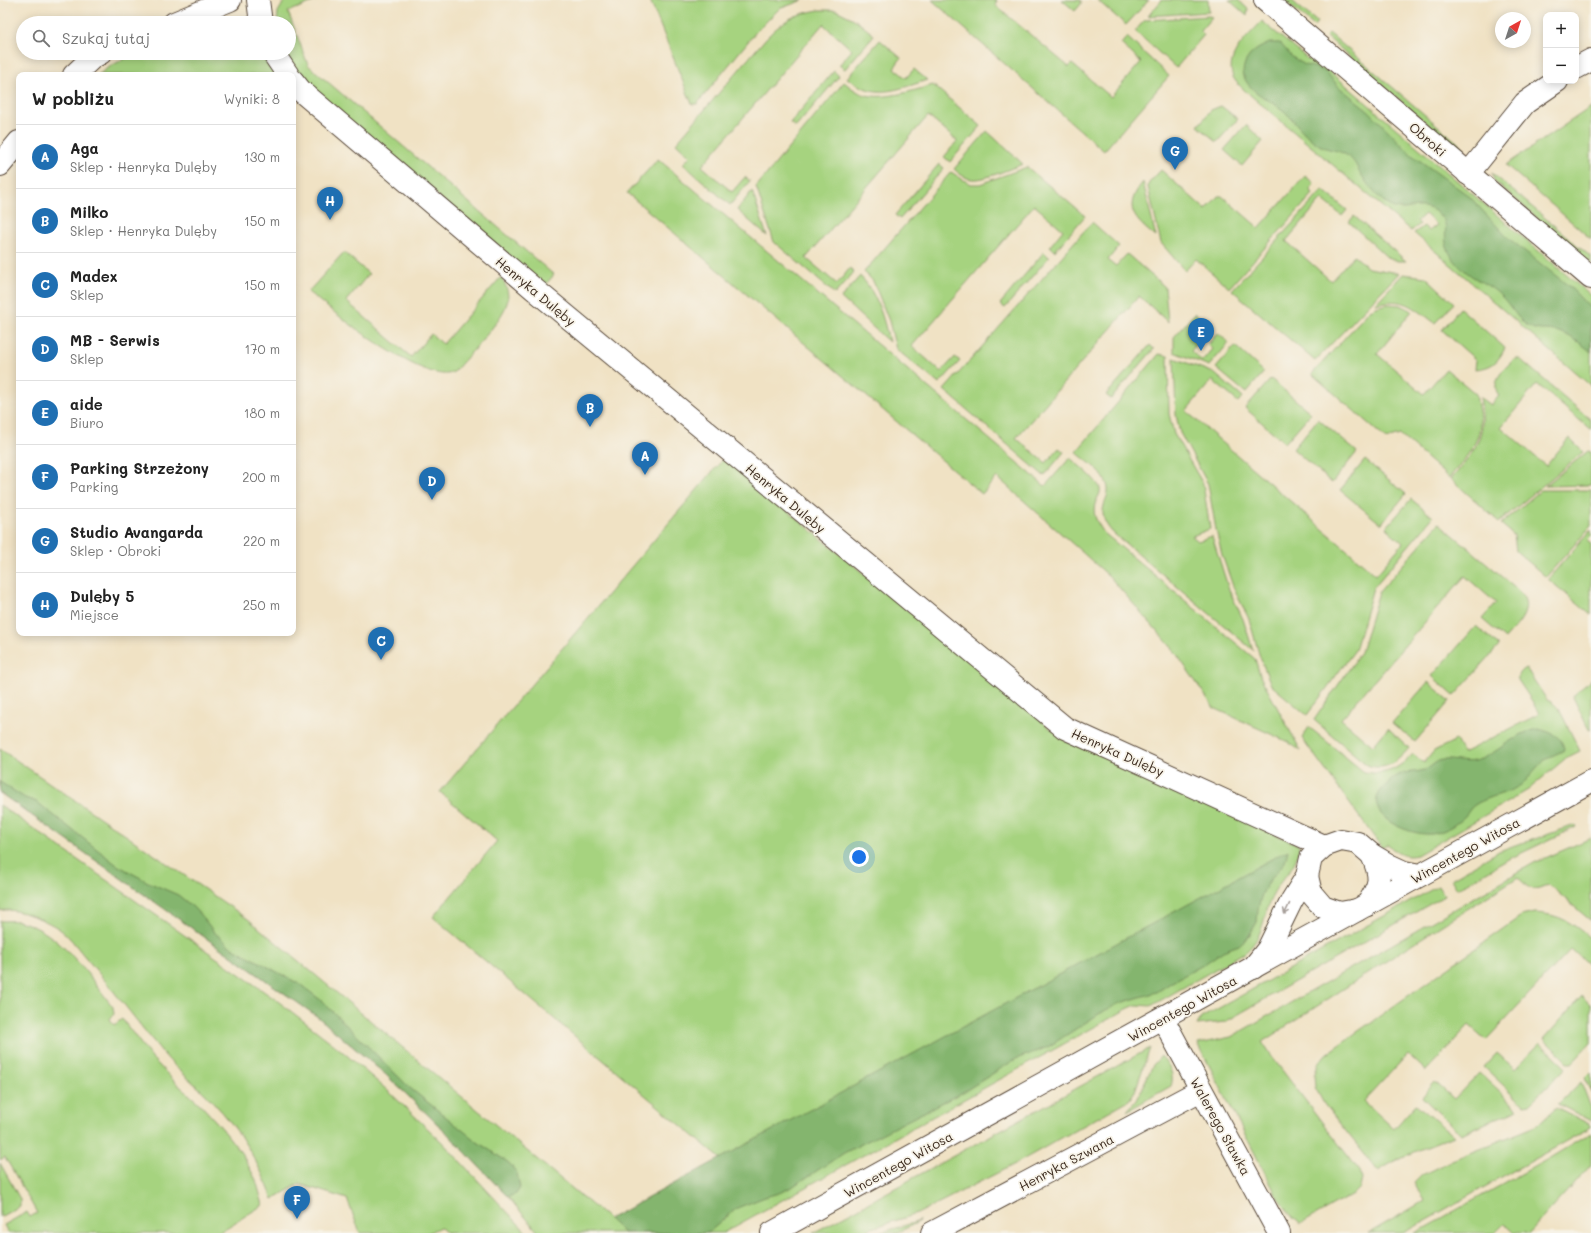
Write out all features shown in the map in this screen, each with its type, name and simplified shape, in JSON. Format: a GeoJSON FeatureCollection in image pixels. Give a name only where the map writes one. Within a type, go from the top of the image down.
{"type":"FeatureCollection","features":[{"type":"Feature","properties":{"kind":"street"},"geometry":{"type":"LineString","coordinates":[[191,16],[230,0]]}},
{"type":"Feature","properties":{"kind":"street"},"geometry":{"type":"LineString","coordinates":[[258,0],[260,16]]}},
{"type":"Feature","properties":{"kind":"street","name":"Obroki"},"geometry":{"type":"LineString","coordinates":[[1265,0],[1591,278]]}},
{"type":"Feature","properties":{"kind":"street"},"geometry":{"type":"LineString","coordinates":[[77,72],[90,60]]}},
{"type":"Feature","properties":{"kind":"street"},"geometry":{"type":"LineString","coordinates":[[278,60],[286,72]]}},
{"type":"Feature","properties":{"kind":"street"},"geometry":{"type":"LineString","coordinates":[[1579,66],[1591,60]]}},
{"type":"Feature","properties":{"kind":"street"},"geometry":{"type":"LineString","coordinates":[[1468,174],[1526,103],[1553,84]]}},
{"type":"Feature","properties":{"kind":"street","name":"Henryka Dulęby"},"geometry":{"type":"LineString","coordinates":[[296,85],[301,91],[540,294],[1065,728],[1324,846]]}},
{"type":"Feature","properties":{"kind":"street"},"geometry":{"type":"LineString","coordinates":[[0,165],[16,146]]}},
{"type":"Feature","properties":{"kind":"street","name":"Wincentego Witosa"},"geometry":{"type":"LineString","coordinates":[[772,1233],[1163,1019],[1591,781]]}},
{"type":"Feature","properties":{"kind":"street"},"geometry":{"type":"LineString","coordinates":[[1253,968],[1268,949],[1292,900],[1307,876],[1311,858],[1324,846],[1341,840],[1358,843],[1372,855],[1404,872],[1420,875]]}},
{"type":"Feature","properties":{"kind":"street"},"geometry":{"type":"LineString","coordinates":[[1307,876],[1311,893],[1323,906],[1340,913],[1362,907],[1377,889],[1379,871],[1372,855]]}},
{"type":"Feature","properties":{"kind":"street","name":"Walerego Sławka"},"geometry":{"type":"LineString","coordinates":[[1163,1019],[1279,1233]]}},
{"type":"Feature","properties":{"kind":"street","name":"Henryka Szwana"},"geometry":{"type":"LineString","coordinates":[[932,1233],[1201,1090]]}},
{"type":"Feature","properties":{"kind":"green space"},"geometry":{"type":"Polygon","coordinates":[[[285,0],[318,0],[288,12],[290,16],[278,16],[278,12],[285,0]]]}},
{"type":"Feature","properties":{"kind":"green space"},"geometry":{"type":"Polygon","coordinates":[[[650,0],[803,0],[779,9],[755,33],[697,104],[692,104],[650,0]]]}},
{"type":"Feature","properties":{"kind":"green space"},"geometry":{"type":"Polygon","coordinates":[[[932,0],[997,0],[995,5],[1069,67],[1072,64],[1111,97],[1141,62],[1121,44],[1127,37],[1169,76],[1104,151],[932,0]]]}},
{"type":"Feature","properties":{"kind":"green space"},"geometry":{"type":"Polygon","coordinates":[[[1062,0],[1081,0],[1081,4],[1075,11],[1062,0]]]}},
{"type":"Feature","properties":{"kind":"green space"},"geometry":{"type":"Polygon","coordinates":[[[1097,0],[1149,0],[1126,25],[1097,0]]]}},
{"type":"Feature","properties":{"kind":"green space"},"geometry":{"type":"Polygon","coordinates":[[[1162,0],[1208,0],[1209,12],[1148,16],[1162,0]]]}},
{"type":"Feature","properties":{"kind":"green space"},"geometry":{"type":"Polygon","coordinates":[[[1229,0],[1238,0],[1248,9],[1247,16],[1229,0]]]}},
{"type":"Feature","properties":{"kind":"green space"},"geometry":{"type":"Polygon","coordinates":[[[1284,0],[1291,0],[1317,22],[1314,26],[1284,0]]]}},
{"type":"Feature","properties":{"kind":"green space"},"geometry":{"type":"Polygon","coordinates":[[[819,10],[836,10],[854,19],[874,35],[845,69],[839,65],[852,50],[823,24],[702,166],[732,192],[745,177],[750,181],[730,205],[683,164],[690,156],[676,143],[767,37],[790,19],[802,14],[819,10]]]}},
{"type":"Feature","properties":{"kind":"green space"},"geometry":{"type":"Polygon","coordinates":[[[1212,17],[1200,31],[1204,35],[1176,68],[1135,31],[1145,20],[1212,17]]]}},
{"type":"Feature","properties":{"kind":"green space"},"geometry":{"type":"Polygon","coordinates":[[[1262,21],[1309,60],[1312,56],[1591,296],[1591,386],[1414,233],[1424,226],[1429,231],[1437,225],[1425,214],[1417,221],[1420,224],[1411,231],[1237,83],[1233,77],[1231,69],[1235,53],[1245,39],[1262,21]]]}},
{"type":"Feature","properties":{"kind":"green space"},"geometry":{"type":"Polygon","coordinates":[[[296,33],[308,65],[554,275],[544,286],[326,101],[296,71],[289,60],[296,60],[296,33]]]}},
{"type":"Feature","properties":{"kind":"green space"},"geometry":{"type":"Polygon","coordinates":[[[1329,33],[1465,149],[1453,146],[1326,36],[1329,33]]]}},
{"type":"Feature","properties":{"kind":"green space"},"geometry":{"type":"Polygon","coordinates":[[[880,40],[901,58],[894,68],[906,78],[914,69],[927,80],[902,88],[882,91],[864,88],[847,78],[880,40]]]}},
{"type":"Feature","properties":{"kind":"green space"},"geometry":{"type":"Polygon","coordinates":[[[1270,43],[1280,43],[1292,57],[1305,65],[1318,68],[1326,72],[1339,87],[1369,111],[1412,155],[1469,196],[1507,237],[1570,287],[1591,309],[1591,352],[1579,342],[1565,334],[1555,331],[1538,330],[1528,326],[1520,319],[1500,295],[1467,273],[1454,259],[1447,247],[1446,228],[1444,220],[1441,216],[1424,207],[1397,209],[1387,204],[1370,188],[1351,159],[1345,154],[1325,148],[1316,143],[1284,111],[1249,86],[1243,71],[1245,63],[1252,53],[1270,43]]]}},
{"type":"Feature","properties":{"kind":"green space"},"geometry":{"type":"Polygon","coordinates":[[[122,60],[270,60],[276,72],[102,72],[122,60]]]}},
{"type":"Feature","properties":{"kind":"green space"},"geometry":{"type":"Polygon","coordinates":[[[834,71],[839,76],[796,127],[790,123],[834,71]]]}},
{"type":"Feature","properties":{"kind":"green space"},"geometry":{"type":"Polygon","coordinates":[[[844,82],[860,93],[877,96],[896,95],[933,85],[981,126],[950,162],[944,157],[957,141],[928,116],[806,258],[837,284],[850,268],[854,272],[835,294],[774,242],[756,187],[844,82]]]}},
{"type":"Feature","properties":{"kind":"green space"},"geometry":{"type":"Polygon","coordinates":[[[1221,106],[1238,119],[1217,142],[1198,126],[1211,110],[1221,106]]]}},
{"type":"Feature","properties":{"kind":"green space"},"geometry":{"type":"Polygon","coordinates":[[[1591,107],[1591,239],[1506,165],[1591,107]]]}},
{"type":"Feature","properties":{"kind":"green space"},"geometry":{"type":"Polygon","coordinates":[[[1246,125],[1263,141],[1242,166],[1224,150],[1246,125]]]}},
{"type":"Feature","properties":{"kind":"green space"},"geometry":{"type":"Polygon","coordinates":[[[987,131],[1023,164],[983,178],[970,179],[965,177],[954,169],[987,131]]]}},
{"type":"Feature","properties":{"kind":"green space"},"geometry":{"type":"Polygon","coordinates":[[[658,159],[1045,486],[1070,458],[1087,473],[1096,482],[1100,489],[1094,514],[1104,533],[1255,659],[1261,678],[1301,751],[1288,742],[1214,708],[1173,649],[1109,576],[997,477],[982,494],[627,193],[658,159]]]}},
{"type":"Feature","properties":{"kind":"green space"},"geometry":{"type":"Polygon","coordinates":[[[939,164],[944,168],[900,219],[895,215],[939,164]]]}},
{"type":"Feature","properties":{"kind":"green space"},"geometry":{"type":"Polygon","coordinates":[[[1027,167],[1085,216],[1055,251],[1050,246],[1063,230],[1034,205],[912,346],[941,372],[955,357],[960,361],[939,384],[896,349],[889,321],[878,293],[873,281],[864,272],[951,172],[970,184],[980,184],[1027,167]]]}},
{"type":"Feature","properties":{"kind":"green space"},"geometry":{"type":"Polygon","coordinates":[[[1161,170],[1206,210],[1218,196],[1222,196],[1259,228],[1305,176],[1314,183],[1310,190],[1313,194],[1229,288],[1196,259],[1185,271],[1161,243],[1148,187],[1149,183],[1161,170]]]}},
{"type":"Feature","properties":{"kind":"green space"},"geometry":{"type":"Polygon","coordinates":[[[1492,173],[1591,257],[1591,264],[1494,181],[1492,173]]]}},
{"type":"Feature","properties":{"kind":"green space"},"geometry":{"type":"Polygon","coordinates":[[[1143,182],[1156,237],[1137,219],[1133,212],[1133,199],[1143,182]]]}},
{"type":"Feature","properties":{"kind":"green space"},"geometry":{"type":"Polygon","coordinates":[[[1323,190],[1347,210],[1342,216],[1322,199],[1286,241],[1331,281],[1354,255],[1368,268],[1399,273],[1315,361],[1232,290],[1323,190]]]}},
{"type":"Feature","properties":{"kind":"green space"},"geometry":{"type":"Polygon","coordinates":[[[752,191],[767,236],[737,210],[752,191]]]}},
{"type":"Feature","properties":{"kind":"green space"},"geometry":{"type":"Polygon","coordinates":[[[1354,216],[1406,261],[1389,259],[1349,222],[1354,216]]]}},
{"type":"Feature","properties":{"kind":"green space"},"geometry":{"type":"Polygon","coordinates":[[[1092,222],[1119,246],[1108,260],[1116,266],[1127,254],[1165,287],[1168,322],[1139,296],[1016,438],[1046,463],[1059,448],[1064,452],[1044,476],[944,390],[1092,222]]]}},
{"type":"Feature","properties":{"kind":"green space"},"geometry":{"type":"Polygon","coordinates":[[[344,252],[369,274],[346,301],[411,357],[431,334],[443,344],[501,277],[507,292],[508,298],[506,306],[494,325],[455,371],[443,374],[425,369],[404,359],[358,330],[308,292],[344,252]]]}},
{"type":"Feature","properties":{"kind":"green space"},"geometry":{"type":"Polygon","coordinates":[[[1044,252],[1049,257],[1005,308],[1000,304],[1044,252]]]}},
{"type":"Feature","properties":{"kind":"green space"},"geometry":{"type":"Polygon","coordinates":[[[1403,274],[1426,277],[1454,303],[1435,323],[1408,304],[1401,302],[1385,302],[1375,304],[1403,274]]]}},
{"type":"Feature","properties":{"kind":"green space"},"geometry":{"type":"Polygon","coordinates":[[[860,276],[871,290],[879,307],[889,342],[841,298],[860,276]]]}},
{"type":"Feature","properties":{"kind":"green space"},"geometry":{"type":"Polygon","coordinates":[[[1389,304],[1400,305],[1412,311],[1377,354],[1424,394],[1446,369],[1476,394],[1480,417],[1479,432],[1473,447],[1449,478],[1400,435],[1386,439],[1312,374],[1370,310],[1389,304]]]}},
{"type":"Feature","properties":{"kind":"green space"},"geometry":{"type":"Polygon","coordinates":[[[1460,308],[1505,348],[1497,361],[1490,366],[1475,369],[1476,360],[1442,330],[1460,308]]]}},
{"type":"Feature","properties":{"kind":"green space"},"geometry":{"type":"Polygon","coordinates":[[[1195,313],[1214,329],[1204,341],[1201,339],[1191,351],[1202,361],[1212,349],[1208,345],[1218,333],[1229,343],[1209,366],[1174,352],[1174,337],[1195,313]]]}},
{"type":"Feature","properties":{"kind":"green space"},"geometry":{"type":"Polygon","coordinates":[[[1150,345],[1154,349],[1111,399],[1106,395],[1150,345]]]}},
{"type":"Feature","properties":{"kind":"green space"},"geometry":{"type":"Polygon","coordinates":[[[1235,346],[1264,372],[1246,393],[1216,368],[1235,346]]]}},
{"type":"Feature","properties":{"kind":"green space"},"geometry":{"type":"Polygon","coordinates":[[[1159,354],[1168,356],[1169,414],[1174,434],[1203,484],[1210,529],[1192,536],[1198,541],[1212,536],[1229,590],[1243,619],[1253,650],[1113,533],[1103,517],[1104,504],[1108,494],[1106,482],[1097,469],[1076,452],[1159,354]]]}},
{"type":"Feature","properties":{"kind":"green space"},"geometry":{"type":"Polygon","coordinates":[[[1174,358],[1214,373],[1242,397],[1238,402],[1212,380],[1186,411],[1376,575],[1403,543],[1386,528],[1411,499],[1433,517],[1373,588],[1355,650],[1307,715],[1271,685],[1260,657],[1249,619],[1234,589],[1222,555],[1208,484],[1180,433],[1176,415],[1174,358]]]}},
{"type":"Feature","properties":{"kind":"green space"},"geometry":{"type":"Polygon","coordinates":[[[1515,359],[1520,359],[1591,420],[1591,430],[1537,384],[1501,427],[1546,466],[1569,438],[1583,452],[1499,522],[1451,479],[1471,455],[1481,433],[1482,411],[1480,397],[1491,405],[1499,396],[1496,391],[1497,380],[1507,366],[1515,359]]]}},
{"type":"Feature","properties":{"kind":"green space"},"geometry":{"type":"Polygon","coordinates":[[[1271,379],[1311,413],[1285,443],[1245,408],[1271,379]]]}},
{"type":"Feature","properties":{"kind":"green space"},"geometry":{"type":"Polygon","coordinates":[[[1318,419],[1357,452],[1332,483],[1293,449],[1318,419]]]}},
{"type":"Feature","properties":{"kind":"green space"},"geometry":{"type":"Polygon","coordinates":[[[1588,451],[1591,452],[1591,485],[1545,486],[1588,451]]]}},
{"type":"Feature","properties":{"kind":"green space"},"geometry":{"type":"Polygon","coordinates":[[[724,458],[1062,738],[1299,845],[1296,860],[1272,896],[1260,932],[1253,945],[1247,951],[1151,1006],[1136,1005],[1127,1009],[723,1233],[539,1233],[508,1197],[446,1132],[385,1074],[318,1017],[0,793],[0,749],[248,919],[609,1219],[721,1159],[433,917],[497,841],[440,792],[724,458]]]}},
{"type":"Feature","properties":{"kind":"green space"},"geometry":{"type":"Polygon","coordinates":[[[1365,460],[1406,494],[1381,524],[1340,490],[1365,460]]]}},
{"type":"Feature","properties":{"kind":"green space"},"geometry":{"type":"Polygon","coordinates":[[[1541,490],[1591,490],[1591,526],[1546,577],[1516,551],[1514,535],[1501,524],[1541,490]]]}},
{"type":"Feature","properties":{"kind":"green space"},"geometry":{"type":"Polygon","coordinates":[[[1439,523],[1517,589],[1524,599],[1526,607],[1525,612],[1520,622],[1505,639],[1482,619],[1496,603],[1465,576],[1341,719],[1373,746],[1388,728],[1409,748],[1391,764],[1374,767],[1367,765],[1314,720],[1361,652],[1379,592],[1439,523]]]}},
{"type":"Feature","properties":{"kind":"green space"},"geometry":{"type":"Polygon","coordinates":[[[1591,530],[1591,537],[1587,541],[1591,544],[1591,615],[1548,579],[1591,530]]]}},
{"type":"Feature","properties":{"kind":"green space"},"geometry":{"type":"Polygon","coordinates":[[[1476,626],[1499,646],[1454,696],[1432,676],[1476,626]]]}},
{"type":"Feature","properties":{"kind":"green space"},"geometry":{"type":"Polygon","coordinates":[[[1526,668],[1547,700],[1559,709],[1580,751],[1566,758],[1528,790],[1417,855],[1409,856],[1401,854],[1388,844],[1382,848],[1302,738],[1309,727],[1364,772],[1372,773],[1391,770],[1402,764],[1413,754],[1424,763],[1434,751],[1456,740],[1463,753],[1539,714],[1518,680],[1519,673],[1526,668]]]}},
{"type":"Feature","properties":{"kind":"green space"},"geometry":{"type":"Polygon","coordinates":[[[1591,679],[1591,729],[1588,728],[1573,697],[1591,679]]]}},
{"type":"Feature","properties":{"kind":"green space"},"geometry":{"type":"Polygon","coordinates":[[[1428,682],[1450,701],[1415,742],[1392,723],[1428,682]]]}},
{"type":"Feature","properties":{"kind":"green space"},"geometry":{"type":"Polygon","coordinates":[[[1537,729],[1555,735],[1561,741],[1564,750],[1541,763],[1521,785],[1510,791],[1474,805],[1466,815],[1450,827],[1437,833],[1422,834],[1399,827],[1388,821],[1381,813],[1377,805],[1378,795],[1386,785],[1397,776],[1403,773],[1424,770],[1442,760],[1466,762],[1476,761],[1495,751],[1514,738],[1537,729]]]}},
{"type":"Feature","properties":{"kind":"green space"},"geometry":{"type":"Polygon","coordinates":[[[0,782],[25,798],[37,802],[117,865],[148,882],[178,895],[193,907],[214,932],[230,946],[301,985],[322,1001],[410,1088],[476,1141],[509,1163],[517,1173],[520,1188],[516,1194],[508,1197],[446,1132],[385,1074],[318,1017],[0,793],[0,782]]]}},
{"type":"Feature","properties":{"kind":"green space"},"geometry":{"type":"Polygon","coordinates":[[[0,805],[279,1002],[336,1046],[387,1090],[443,1143],[527,1233],[447,1233],[440,1227],[428,1233],[360,1233],[347,1199],[299,1184],[273,1199],[255,1160],[232,1124],[207,1096],[168,1059],[69,937],[57,927],[41,919],[14,911],[0,911],[0,805]]]}},
{"type":"Feature","properties":{"kind":"green space"},"geometry":{"type":"Polygon","coordinates":[[[1575,825],[1576,827],[1507,860],[1457,889],[1451,879],[1499,851],[1575,825]]]}},
{"type":"Feature","properties":{"kind":"green space"},"geometry":{"type":"Polygon","coordinates":[[[1591,838],[1591,921],[1549,885],[1534,889],[1526,885],[1518,877],[1262,1042],[1358,1169],[1362,1179],[1360,1188],[1355,1193],[1301,1224],[1293,1218],[1278,1198],[1198,1044],[1231,1037],[1534,863],[1591,838]]]}},
{"type":"Feature","properties":{"kind":"green space"},"geometry":{"type":"Polygon","coordinates":[[[1288,850],[1285,862],[1270,880],[1262,894],[1258,909],[1257,922],[1249,936],[1239,945],[1223,951],[1203,965],[1157,992],[1120,1003],[1102,1012],[1048,1047],[1016,1059],[965,1091],[844,1153],[792,1187],[737,1208],[708,1233],[624,1233],[609,1219],[1288,850]]]}},
{"type":"Feature","properties":{"kind":"green space"},"geometry":{"type":"Polygon","coordinates":[[[1438,886],[1444,896],[1225,1022],[1197,1025],[1201,1018],[1438,886]]]}},
{"type":"Feature","properties":{"kind":"green space"},"geometry":{"type":"Polygon","coordinates":[[[1535,913],[1559,917],[1578,928],[1591,939],[1591,967],[1571,949],[1486,1040],[1469,1025],[1426,1071],[1408,1054],[1364,1101],[1394,1129],[1416,1104],[1454,1136],[1400,1158],[1378,1171],[1324,1104],[1315,1087],[1314,1075],[1318,1064],[1326,1054],[1521,916],[1535,913]]]}},
{"type":"Feature","properties":{"kind":"green space"},"geometry":{"type":"Polygon","coordinates":[[[0,921],[19,921],[34,927],[48,935],[72,956],[113,1007],[114,1014],[110,1019],[114,1025],[122,1019],[151,1057],[175,1082],[201,1105],[221,1127],[242,1154],[256,1180],[263,1205],[218,1233],[8,1233],[4,1225],[27,1212],[30,1217],[37,1213],[5,1157],[0,1160],[0,921]]]}},
{"type":"Feature","properties":{"kind":"green space"},"geometry":{"type":"Polygon","coordinates":[[[1582,996],[1591,1005],[1591,1043],[1572,1063],[1568,1063],[1544,1039],[1582,996]]]}},
{"type":"Feature","properties":{"kind":"green space"},"geometry":{"type":"Polygon","coordinates":[[[1540,1043],[1566,1068],[1529,1104],[1524,1105],[1484,1067],[1497,1053],[1515,1069],[1540,1043]]]}},
{"type":"Feature","properties":{"kind":"green space"},"geometry":{"type":"Polygon","coordinates":[[[1150,1048],[1135,1091],[1129,1100],[1017,1163],[917,1214],[872,1228],[863,1233],[813,1233],[1150,1048]]]}},
{"type":"Feature","properties":{"kind":"green space"},"geometry":{"type":"Polygon","coordinates":[[[1161,1056],[1172,1074],[1171,1086],[1127,1111],[1136,1100],[1153,1065],[1161,1056]]]}},
{"type":"Feature","properties":{"kind":"green space"},"geometry":{"type":"Polygon","coordinates":[[[1591,1072],[1591,1093],[1585,1078],[1591,1072]]]}},
{"type":"Feature","properties":{"kind":"green space"},"geometry":{"type":"Polygon","coordinates":[[[1479,1073],[1518,1109],[1461,1134],[1422,1097],[1435,1082],[1454,1099],[1479,1073]]]}},
{"type":"Feature","properties":{"kind":"green space"},"geometry":{"type":"Polygon","coordinates":[[[1581,1082],[1591,1108],[1591,1121],[1558,1104],[1581,1082]]]}},
{"type":"Feature","properties":{"kind":"green space"},"geometry":{"type":"Polygon","coordinates":[[[1556,1107],[1591,1125],[1591,1127],[1403,1233],[1369,1233],[1424,1201],[1414,1183],[1422,1175],[1452,1160],[1536,1126],[1556,1107]]]}},
{"type":"Feature","properties":{"kind":"green space"},"geometry":{"type":"Polygon","coordinates":[[[1591,1133],[1591,1165],[1529,1233],[1514,1233],[1504,1224],[1495,1233],[1415,1233],[1548,1159],[1591,1133]]]}},
{"type":"Feature","properties":{"kind":"green space"},"geometry":{"type":"Polygon","coordinates":[[[0,1163],[20,1199],[20,1206],[0,1217],[0,1163]]]}},
{"type":"Feature","properties":{"kind":"green space"},"geometry":{"type":"Polygon","coordinates":[[[920,1221],[897,1233],[879,1233],[920,1221]]]}},
{"type":"Feature","properties":{"kind":"place","name":"Studio Avangarda"},"geometry":{"type":"Point","coordinates":[1175,170]}},
{"type":"Feature","properties":{"kind":"place","name":"Dulęby 5"},"geometry":{"type":"Point","coordinates":[330,220]}},
{"type":"Feature","properties":{"kind":"place","name":"aide"},"geometry":{"type":"Point","coordinates":[1201,351]}},
{"type":"Feature","properties":{"kind":"place","name":"Milko"},"geometry":{"type":"Point","coordinates":[590,427]}},
{"type":"Feature","properties":{"kind":"place","name":"Aga"},"geometry":{"type":"Point","coordinates":[645,475]}},
{"type":"Feature","properties":{"kind":"place","name":"MB - Serwis"},"geometry":{"type":"Point","coordinates":[432,500]}},
{"type":"Feature","properties":{"kind":"place","name":"Madex"},"geometry":{"type":"Point","coordinates":[381,660]}},
{"type":"Feature","properties":{"kind":"place","name":"Parking Strzeżony"},"geometry":{"type":"Point","coordinates":[297,1219]}}]}
